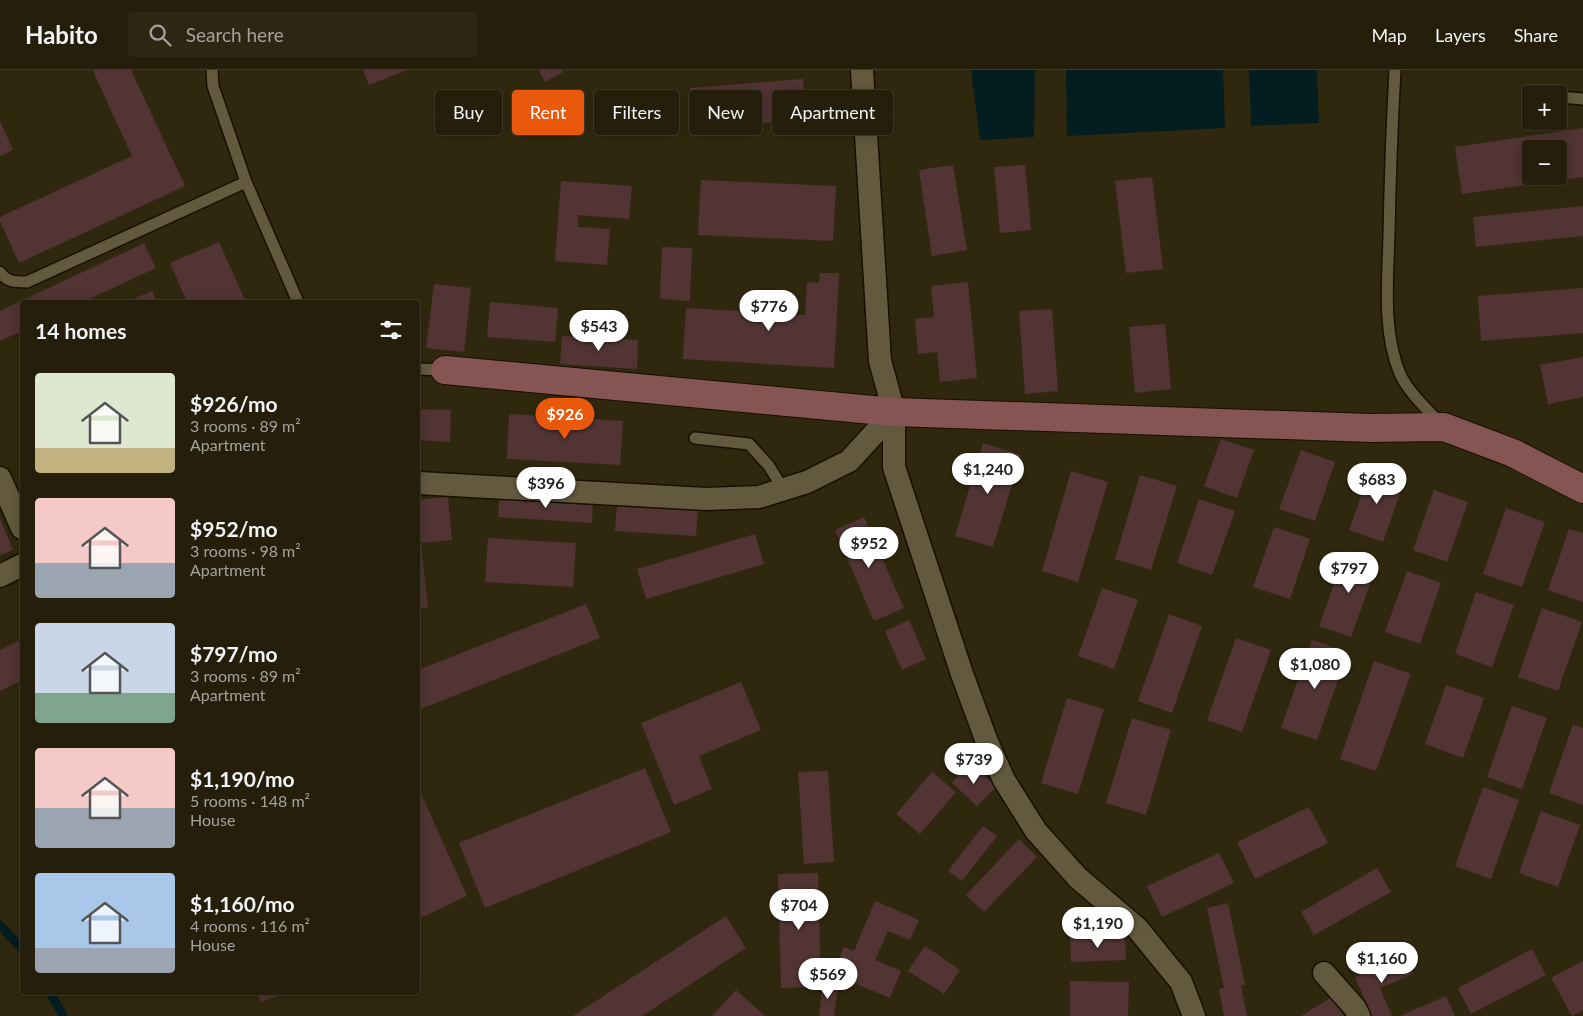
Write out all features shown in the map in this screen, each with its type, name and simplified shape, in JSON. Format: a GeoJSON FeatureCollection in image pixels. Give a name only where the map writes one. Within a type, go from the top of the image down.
{"type":"FeatureCollection","features":[{"type":"Feature","properties":{"kind":"street"},"geometry":{"type":"LineString","coordinates":[[862,70],[880,361],[894,412],[894,467],[962,674],[987,742],[1004,780],[1036,831],[1078,878],[1137,928],[1181,982],[1194,1016]]}},
{"type":"Feature","properties":{"kind":"street"},"geometry":{"type":"LineString","coordinates":[[445,370],[894,412],[1361,428],[1444,427],[1513,453],[1583,489]]}},
{"type":"Feature","properties":{"kind":"street"},"geometry":{"type":"LineString","coordinates":[[420,483],[706,499],[759,496],[807,482],[849,461],[894,412]]}},
{"type":"Feature","properties":{"kind":"street"},"geometry":{"type":"LineString","coordinates":[[0,478],[20,523]]}},
{"type":"Feature","properties":{"kind":"street"},"geometry":{"type":"LineString","coordinates":[[0,576],[20,566]]}},
{"type":"Feature","properties":{"kind":"street"},"geometry":{"type":"LineString","coordinates":[[1324,973],[1355,1008],[1359,1016]]}},
{"type":"Feature","properties":{"kind":"lane"},"geometry":{"type":"LineString","coordinates":[[212,70],[213,86],[246,182],[297,300]]}},
{"type":"Feature","properties":{"kind":"lane"},"geometry":{"type":"LineString","coordinates":[[1395,70],[1388,325],[1392,350],[1401,375],[1416,398],[1444,427]]}},
{"type":"Feature","properties":{"kind":"lane"},"geometry":{"type":"LineString","coordinates":[[1567,98],[1583,99]]}},
{"type":"Feature","properties":{"kind":"lane"},"geometry":{"type":"LineString","coordinates":[[0,272],[2,276],[14,282],[27,282],[246,182]]}},
{"type":"Feature","properties":{"kind":"lane"},"geometry":{"type":"LineString","coordinates":[[420,369],[445,370]]}},
{"type":"Feature","properties":{"kind":"lane"},"geometry":{"type":"LineString","coordinates":[[695,438],[749,444],[769,466],[783,489]]}},
{"type":"Feature","properties":{"kind":"water"},"geometry":{"type":"Polygon","coordinates":[[[971,70],[1035,70],[1034,137],[980,140],[971,70]]]}},
{"type":"Feature","properties":{"kind":"water"},"geometry":{"type":"Polygon","coordinates":[[[1066,70],[1223,70],[1225,128],[1067,136],[1066,70]]]}},
{"type":"Feature","properties":{"kind":"water"},"geometry":{"type":"Polygon","coordinates":[[[1249,70],[1317,70],[1319,123],[1251,126],[1249,70]]]}},
{"type":"Feature","properties":{"kind":"building"},"geometry":{"type":"Polygon","coordinates":[[[94,70],[131,70],[185,186],[19,263],[0,221],[0,217],[132,156],[94,70]]]}},
{"type":"Feature","properties":{"kind":"building"},"geometry":{"type":"Polygon","coordinates":[[[363,70],[407,70],[369,85],[363,70]]]}},
{"type":"Feature","properties":{"kind":"building"},"geometry":{"type":"Polygon","coordinates":[[[539,70],[562,70],[563,72],[545,82],[539,70]]]}},
{"type":"Feature","properties":{"kind":"building"},"geometry":{"type":"Polygon","coordinates":[[[803,79],[804,90],[772,90],[772,122],[762,123],[762,90],[690,90],[690,88],[803,79]]]}},
{"type":"Feature","properties":{"kind":"building"},"geometry":{"type":"Polygon","coordinates":[[[0,121],[13,150],[0,156],[0,121]]]}},
{"type":"Feature","properties":{"kind":"building"},"geometry":{"type":"Polygon","coordinates":[[[1583,128],[1583,177],[1567,179],[1567,140],[1522,140],[1522,185],[1526,185],[1462,194],[1455,147],[1583,128]]]}},
{"type":"Feature","properties":{"kind":"building"},"geometry":{"type":"Polygon","coordinates":[[[953,165],[967,250],[932,256],[919,170],[953,165]]]}},
{"type":"Feature","properties":{"kind":"building"},"geometry":{"type":"Polygon","coordinates":[[[1025,165],[1031,230],[1000,233],[994,167],[1025,165]]]}},
{"type":"Feature","properties":{"kind":"building"},"geometry":{"type":"Polygon","coordinates":[[[1152,177],[1163,269],[1126,273],[1115,181],[1152,177]]]}},
{"type":"Feature","properties":{"kind":"building"},"geometry":{"type":"Polygon","coordinates":[[[701,180],[836,186],[833,241],[698,235],[701,180]]]}},
{"type":"Feature","properties":{"kind":"building"},"geometry":{"type":"Polygon","coordinates":[[[561,181],[632,186],[629,219],[578,215],[578,227],[610,229],[607,265],[555,261],[561,181]]]}},
{"type":"Feature","properties":{"kind":"building"},"geometry":{"type":"Polygon","coordinates":[[[1583,206],[1583,236],[1476,247],[1473,217],[1583,206]]]}},
{"type":"Feature","properties":{"kind":"building"},"geometry":{"type":"Polygon","coordinates":[[[219,242],[245,300],[186,300],[170,263],[219,242]]]}},
{"type":"Feature","properties":{"kind":"building"},"geometry":{"type":"Polygon","coordinates":[[[144,243],[156,268],[87,300],[23,300],[144,243]]]}},
{"type":"Feature","properties":{"kind":"building"},"geometry":{"type":"Polygon","coordinates":[[[662,247],[692,248],[690,301],[660,299],[662,247]]]}},
{"type":"Feature","properties":{"kind":"building"},"geometry":{"type":"Polygon","coordinates":[[[820,273],[839,273],[834,368],[683,359],[686,308],[805,315],[807,282],[819,283],[820,273]]]}},
{"type":"Feature","properties":{"kind":"building"},"geometry":{"type":"Polygon","coordinates":[[[968,282],[977,378],[940,382],[937,352],[918,354],[915,319],[934,317],[931,286],[968,282]]]}},
{"type":"Feature","properties":{"kind":"building"},"geometry":{"type":"Polygon","coordinates":[[[434,284],[471,288],[464,352],[426,348],[434,284]]]}},
{"type":"Feature","properties":{"kind":"building"},"geometry":{"type":"Polygon","coordinates":[[[1583,288],[1583,333],[1481,341],[1478,296],[1583,288]]]}},
{"type":"Feature","properties":{"kind":"building"},"geometry":{"type":"Polygon","coordinates":[[[152,291],[156,300],[131,300],[152,291]]]}},
{"type":"Feature","properties":{"kind":"building"},"geometry":{"type":"Polygon","coordinates":[[[20,302],[20,332],[0,341],[0,311],[20,302]]]}},
{"type":"Feature","properties":{"kind":"building"},"geometry":{"type":"Polygon","coordinates":[[[490,302],[558,308],[555,342],[487,337],[490,302]]]}},
{"type":"Feature","properties":{"kind":"building"},"geometry":{"type":"Polygon","coordinates":[[[1052,309],[1058,391],[1025,394],[1019,311],[1052,309]]]}},
{"type":"Feature","properties":{"kind":"building"},"geometry":{"type":"Polygon","coordinates":[[[1165,324],[1171,389],[1135,393],[1129,327],[1165,324]]]}},
{"type":"Feature","properties":{"kind":"building"},"geometry":{"type":"Polygon","coordinates":[[[562,336],[638,340],[637,369],[560,364],[562,336]]]}},
{"type":"Feature","properties":{"kind":"building"},"geometry":{"type":"Polygon","coordinates":[[[1583,357],[1583,397],[1548,404],[1540,365],[1583,357]]]}},
{"type":"Feature","properties":{"kind":"building"},"geometry":{"type":"Polygon","coordinates":[[[420,409],[451,410],[450,442],[420,440],[420,409]]]}},
{"type":"Feature","properties":{"kind":"building"},"geometry":{"type":"Polygon","coordinates":[[[509,414],[623,421],[620,465],[507,459],[509,414]]]}},
{"type":"Feature","properties":{"kind":"building"},"geometry":{"type":"Polygon","coordinates":[[[1221,439],[1254,450],[1237,498],[1204,486],[1221,439]]]}},
{"type":"Feature","properties":{"kind":"building"},"geometry":{"type":"Polygon","coordinates":[[[983,443],[1021,455],[993,547],[955,536],[983,443]]]}},
{"type":"Feature","properties":{"kind":"building"},"geometry":{"type":"Polygon","coordinates":[[[1301,450],[1335,462],[1315,521],[1279,509],[1301,450]]]}},
{"type":"Feature","properties":{"kind":"building"},"geometry":{"type":"Polygon","coordinates":[[[1371,468],[1405,480],[1383,542],[1349,530],[1371,468]]]}},
{"type":"Feature","properties":{"kind":"building"},"geometry":{"type":"Polygon","coordinates":[[[1071,471],[1108,482],[1078,582],[1042,571],[1071,471]]]}},
{"type":"Feature","properties":{"kind":"building"},"geometry":{"type":"Polygon","coordinates":[[[1140,475],[1177,486],[1151,570],[1115,559],[1140,475]]]}},
{"type":"Feature","properties":{"kind":"building"},"geometry":{"type":"Polygon","coordinates":[[[1434,490],[1468,502],[1447,562],[1413,550],[1434,490]]]}},
{"type":"Feature","properties":{"kind":"building"},"geometry":{"type":"Polygon","coordinates":[[[500,494],[593,500],[592,523],[498,517],[500,494]]]}},
{"type":"Feature","properties":{"kind":"building"},"geometry":{"type":"Polygon","coordinates":[[[448,497],[452,540],[421,543],[428,608],[420,609],[420,500],[448,497]]]}},
{"type":"Feature","properties":{"kind":"building"},"geometry":{"type":"Polygon","coordinates":[[[1199,499],[1235,511],[1212,575],[1177,563],[1199,499]]]}},
{"type":"Feature","properties":{"kind":"building"},"geometry":{"type":"Polygon","coordinates":[[[617,505],[698,510],[696,536],[615,531],[617,505]]]}},
{"type":"Feature","properties":{"kind":"building"},"geometry":{"type":"Polygon","coordinates":[[[1506,508],[1545,522],[1522,587],[1483,574],[1506,508]]]}},
{"type":"Feature","properties":{"kind":"building"},"geometry":{"type":"Polygon","coordinates":[[[864,517],[904,608],[874,621],[835,530],[864,517]]]}},
{"type":"Feature","properties":{"kind":"building"},"geometry":{"type":"Polygon","coordinates":[[[0,518],[13,550],[0,555],[0,518]]]}},
{"type":"Feature","properties":{"kind":"building"},"geometry":{"type":"Polygon","coordinates":[[[1274,527],[1310,539],[1290,599],[1253,587],[1274,527]]]}},
{"type":"Feature","properties":{"kind":"building"},"geometry":{"type":"Polygon","coordinates":[[[1569,529],[1583,533],[1583,602],[1548,590],[1569,529]]]}},
{"type":"Feature","properties":{"kind":"building"},"geometry":{"type":"Polygon","coordinates":[[[755,534],[764,564],[646,599],[637,569],[755,534]]]}},
{"type":"Feature","properties":{"kind":"building"},"geometry":{"type":"Polygon","coordinates":[[[488,538],[576,543],[573,587],[485,582],[488,538]]]}},
{"type":"Feature","properties":{"kind":"building"},"geometry":{"type":"Polygon","coordinates":[[[1346,551],[1378,562],[1351,637],[1319,626],[1346,551]]]}},
{"type":"Feature","properties":{"kind":"building"},"geometry":{"type":"Polygon","coordinates":[[[1407,571],[1441,583],[1420,644],[1385,632],[1407,571]]]}},
{"type":"Feature","properties":{"kind":"building"},"geometry":{"type":"Polygon","coordinates":[[[1102,588],[1138,600],[1114,669],[1078,656],[1102,588]]]}},
{"type":"Feature","properties":{"kind":"building"},"geometry":{"type":"Polygon","coordinates":[[[1476,592],[1514,605],[1492,667],[1455,654],[1476,592]]]}},
{"type":"Feature","properties":{"kind":"building"},"geometry":{"type":"Polygon","coordinates":[[[586,604],[600,638],[420,709],[420,669],[586,604]]]}},
{"type":"Feature","properties":{"kind":"building"},"geometry":{"type":"Polygon","coordinates":[[[1542,608],[1582,622],[1558,691],[1518,677],[1542,608]]]}},
{"type":"Feature","properties":{"kind":"building"},"geometry":{"type":"Polygon","coordinates":[[[1169,614],[1202,626],[1172,713],[1138,701],[1169,614]]]}},
{"type":"Feature","properties":{"kind":"building"},"geometry":{"type":"Polygon","coordinates":[[[909,620],[926,659],[902,670],[885,631],[909,620]]]}},
{"type":"Feature","properties":{"kind":"building"},"geometry":{"type":"Polygon","coordinates":[[[1236,638],[1271,650],[1242,732],[1207,720],[1236,638]]]}},
{"type":"Feature","properties":{"kind":"building"},"geometry":{"type":"Polygon","coordinates":[[[20,640],[20,681],[0,691],[0,650],[20,640]]]}},
{"type":"Feature","properties":{"kind":"building"},"geometry":{"type":"Polygon","coordinates":[[[1312,640],[1348,652],[1317,740],[1281,728],[1312,640]]]}},
{"type":"Feature","properties":{"kind":"building"},"geometry":{"type":"Polygon","coordinates":[[[1374,661],[1411,674],[1376,771],[1340,759],[1374,661]]]}},
{"type":"Feature","properties":{"kind":"building"},"geometry":{"type":"Polygon","coordinates":[[[741,682],[761,730],[699,756],[712,789],[674,805],[641,723],[741,682]]]}},
{"type":"Feature","properties":{"kind":"building"},"geometry":{"type":"Polygon","coordinates":[[[1446,685],[1484,698],[1463,758],[1425,744],[1446,685]]]}},
{"type":"Feature","properties":{"kind":"building"},"geometry":{"type":"Polygon","coordinates":[[[1067,698],[1104,709],[1078,794],[1041,783],[1067,698]]]}},
{"type":"Feature","properties":{"kind":"building"},"geometry":{"type":"Polygon","coordinates":[[[1512,706],[1547,718],[1522,789],[1487,777],[1512,706]]]}},
{"type":"Feature","properties":{"kind":"building"},"geometry":{"type":"Polygon","coordinates":[[[1132,718],[1171,730],[1146,815],[1106,803],[1132,718]]]}},
{"type":"Feature","properties":{"kind":"building"},"geometry":{"type":"Polygon","coordinates":[[[1573,724],[1583,728],[1583,805],[1549,793],[1573,724]]]}},
{"type":"Feature","properties":{"kind":"building"},"geometry":{"type":"Polygon","coordinates":[[[971,763],[996,787],[977,806],[952,783],[971,763]]]}},
{"type":"Feature","properties":{"kind":"building"},"geometry":{"type":"Polygon","coordinates":[[[645,768],[671,832],[485,908],[459,843],[645,768]]]}},
{"type":"Feature","properties":{"kind":"building"},"geometry":{"type":"Polygon","coordinates":[[[828,771],[834,862],[804,864],[798,772],[828,771]]]}},
{"type":"Feature","properties":{"kind":"building"},"geometry":{"type":"Polygon","coordinates":[[[932,772],[956,792],[920,834],[896,814],[932,772]]]}},
{"type":"Feature","properties":{"kind":"building"},"geometry":{"type":"Polygon","coordinates":[[[1483,787],[1519,800],[1491,879],[1455,866],[1483,787]]]}},
{"type":"Feature","properties":{"kind":"building"},"geometry":{"type":"Polygon","coordinates":[[[420,791],[467,896],[420,918],[420,791]]]}},
{"type":"Feature","properties":{"kind":"building"},"geometry":{"type":"Polygon","coordinates":[[[1309,807],[1328,843],[1255,879],[1237,842],[1309,807]]]}},
{"type":"Feature","properties":{"kind":"building"},"geometry":{"type":"Polygon","coordinates":[[[1541,811],[1580,825],[1558,887],[1519,873],[1541,811]]]}},
{"type":"Feature","properties":{"kind":"building"},"geometry":{"type":"Polygon","coordinates":[[[983,826],[997,836],[962,881],[948,871],[983,826]]]}},
{"type":"Feature","properties":{"kind":"building"},"geometry":{"type":"Polygon","coordinates":[[[1019,839],[1037,857],[984,912],[966,895],[1019,839]]]}},
{"type":"Feature","properties":{"kind":"building"},"geometry":{"type":"Polygon","coordinates":[[[1219,853],[1234,883],[1162,917],[1147,886],[1219,853]]]}},
{"type":"Feature","properties":{"kind":"building"},"geometry":{"type":"Polygon","coordinates":[[[1377,868],[1391,892],[1314,935],[1301,912],[1377,868]]]}},
{"type":"Feature","properties":{"kind":"building"},"geometry":{"type":"Polygon","coordinates":[[[818,873],[821,987],[781,988],[778,874],[818,873]]]}},
{"type":"Feature","properties":{"kind":"building"},"geometry":{"type":"Polygon","coordinates":[[[875,901],[919,920],[910,940],[888,931],[875,960],[901,971],[890,998],[832,974],[844,947],[854,951],[875,901]]]}},
{"type":"Feature","properties":{"kind":"building"},"geometry":{"type":"Polygon","coordinates":[[[1228,903],[1245,985],[1241,985],[1247,1016],[1224,1016],[1219,989],[1224,988],[1207,908],[1228,903]]]}},
{"type":"Feature","properties":{"kind":"building"},"geometry":{"type":"Polygon","coordinates":[[[726,916],[746,948],[642,1016],[573,1016],[726,916]]]}},
{"type":"Feature","properties":{"kind":"building"},"geometry":{"type":"Polygon","coordinates":[[[1125,935],[1126,960],[1071,962],[1070,938],[1125,935]]]}},
{"type":"Feature","properties":{"kind":"building"},"geometry":{"type":"Polygon","coordinates":[[[925,946],[960,970],[944,994],[908,971],[925,946]]]}},
{"type":"Feature","properties":{"kind":"building"},"geometry":{"type":"Polygon","coordinates":[[[1532,949],[1546,975],[1471,1014],[1458,988],[1532,949]]]}},
{"type":"Feature","properties":{"kind":"building"},"geometry":{"type":"Polygon","coordinates":[[[1405,955],[1413,974],[1380,988],[1392,1016],[1372,1016],[1355,977],[1405,955]]]}},
{"type":"Feature","properties":{"kind":"building"},"geometry":{"type":"Polygon","coordinates":[[[1583,961],[1583,1010],[1572,1016],[1551,978],[1583,961]]]}},
{"type":"Feature","properties":{"kind":"building"},"geometry":{"type":"Polygon","coordinates":[[[1070,981],[1129,982],[1128,1016],[1070,1016],[1070,981]]]}},
{"type":"Feature","properties":{"kind":"building"},"geometry":{"type":"Polygon","coordinates":[[[823,984],[838,986],[834,1016],[819,1016],[823,984]]]}},
{"type":"Feature","properties":{"kind":"building"},"geometry":{"type":"Polygon","coordinates":[[[736,990],[765,1016],[712,1016],[736,990]]]}},
{"type":"Feature","properties":{"kind":"building"},"geometry":{"type":"Polygon","coordinates":[[[258,995],[280,995],[261,1002],[258,995]]]}},
{"type":"Feature","properties":{"kind":"building"},"geometry":{"type":"Polygon","coordinates":[[[1446,996],[1455,1016],[1400,1016],[1446,996]]]}},
{"type":"Feature","properties":{"kind":"building"},"geometry":{"type":"Polygon","coordinates":[[[1332,997],[1344,1016],[1301,1016],[1332,997]]]}},
{"type":"Feature","properties":{"kind":"waterway"},"geometry":{"type":"LineString","coordinates":[[0,925],[20,947]]}},
{"type":"Feature","properties":{"kind":"waterway"},"geometry":{"type":"LineString","coordinates":[[52,995],[63,1016]]}}]}
